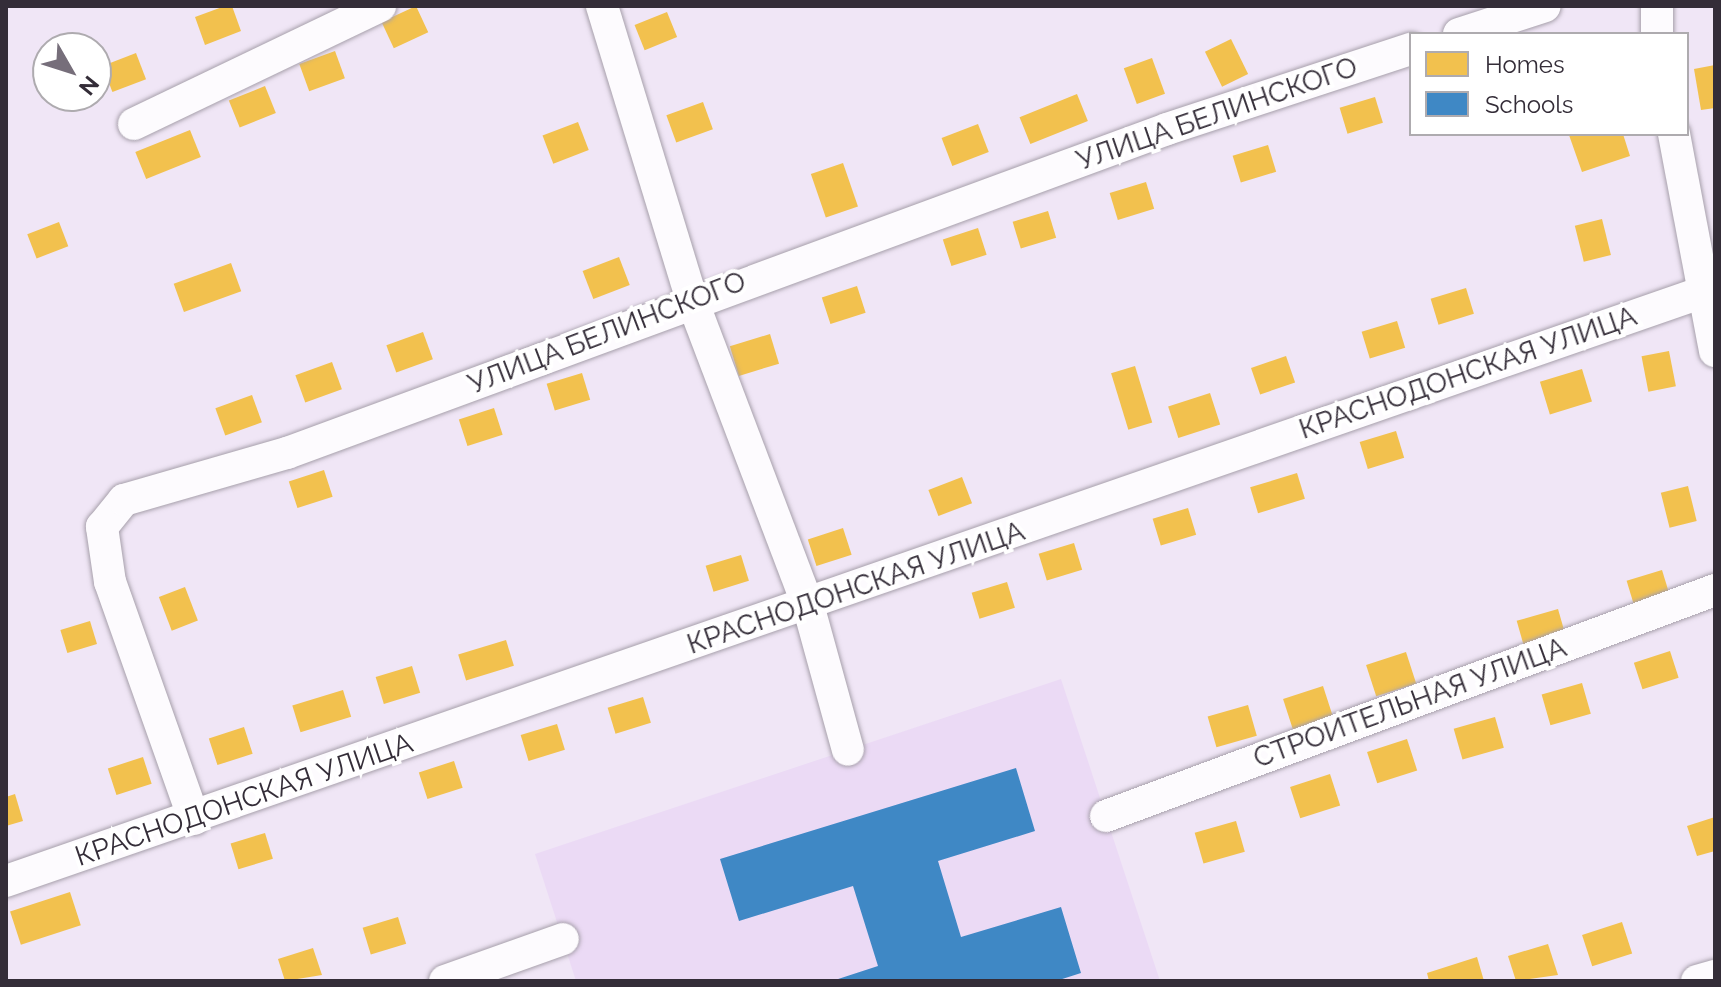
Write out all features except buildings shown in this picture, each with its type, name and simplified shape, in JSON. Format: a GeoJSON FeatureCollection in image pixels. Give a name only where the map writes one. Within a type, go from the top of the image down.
{"type":"FeatureCollection","features":[{"type":"Feature","properties":{"kind":"street"},"geometry":{"type":"LineString","coordinates":[[134,124],[380,6]]}},
{"type":"Feature","properties":{"kind":"street"},"geometry":{"type":"LineString","coordinates":[[1465,32],[1545,6]]}},
{"type":"Feature","properties":{"kind":"street"},"geometry":{"type":"LineString","coordinates":[[1657,6],[1657,32]]}},
{"type":"Feature","properties":{"kind":"street"},"geometry":{"type":"LineString","coordinates":[[605,7],[692,300],[808,605],[848,750]]}},
{"type":"Feature","properties":{"kind":"street","name":"УЛИЦА БЕЛИНСКОГО"},"geometry":{"type":"LineString","coordinates":[[194,819],[110,582],[102,527],[124,500],[287,453],[692,300],[1167,129],[1409,50]]}},
{"type":"Feature","properties":{"kind":"street"},"geometry":{"type":"LineString","coordinates":[[1674,136],[1715,351]]}},
{"type":"Feature","properties":{"kind":"street","name":"КРАСНОДОНСКАЯ УЛИЦА"},"geometry":{"type":"LineString","coordinates":[[6,881],[194,819],[1706,291]]}},
{"type":"Feature","properties":{"kind":"street","name":"СТРОИТЕЛЬНАЯ УЛИЦА"},"geometry":{"type":"LineString","coordinates":[[1106,816],[1715,590]]}},
{"type":"Feature","properties":{"kind":"street"},"geometry":{"type":"LineString","coordinates":[[445,981],[563,939]]}},
{"type":"Feature","properties":{"kind":"street"},"geometry":{"type":"LineString","coordinates":[[1697,981],[1715,976]]}},
{"type":"Feature","properties":{"kind":"shaded area"},"geometry":{"type":"Polygon","coordinates":[[[1061,679],[1160,981],[576,981],[535,854],[1061,679]]]}}]}
